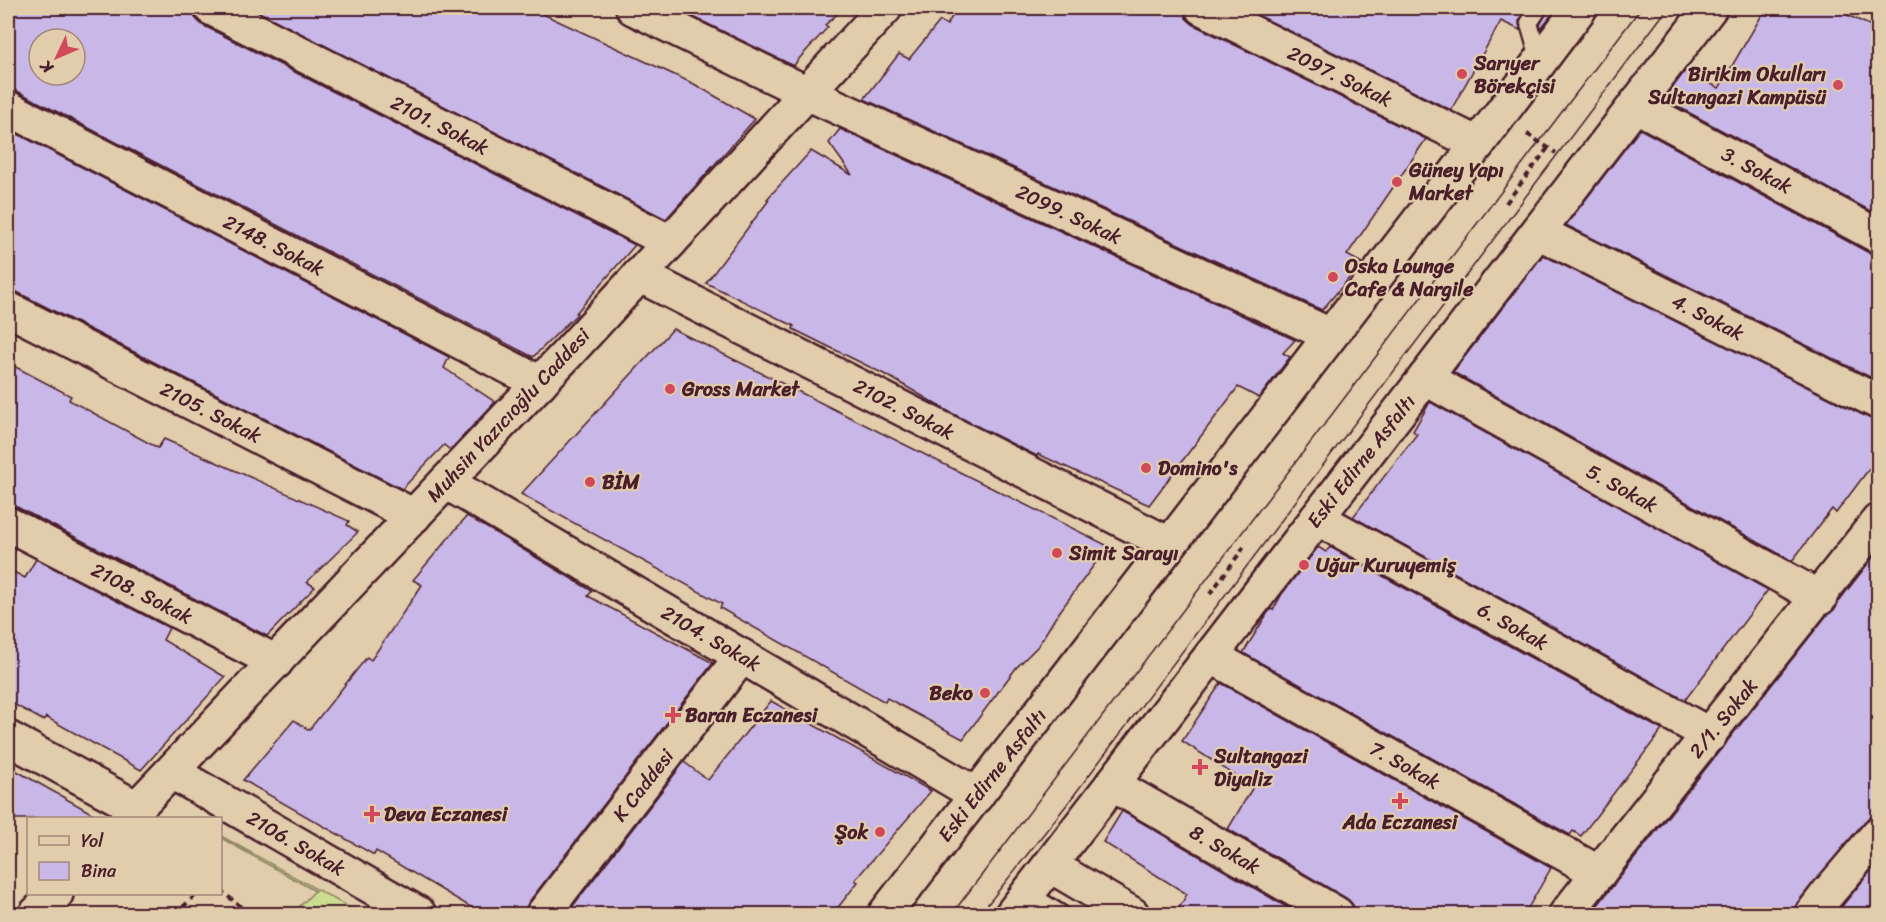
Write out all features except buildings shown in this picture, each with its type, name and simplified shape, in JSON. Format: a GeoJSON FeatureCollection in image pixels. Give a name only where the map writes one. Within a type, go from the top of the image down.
{"type":"FeatureCollection","features":[{"type":"Feature","properties":{"kind":"street","name":"2101. Sokak"},"geometry":{"type":"LineString","coordinates":[[211,8],[670,242]]}},
{"type":"Feature","properties":{"kind":"street","name":"2099. Sokak"},"geometry":{"type":"LineString","coordinates":[[633,8],[807,93],[1330,335]]}},
{"type":"Feature","properties":{"kind":"street","name":"Muhsin Yazıcıoğlu Caddesi"},"geometry":{"type":"LineString","coordinates":[[132,813],[540,382],[885,8]]}},
{"type":"Feature","properties":{"kind":"street","name":"2097. Sokak"},"geometry":{"type":"LineString","coordinates":[[1202,8],[1478,144]]}},
{"type":"Feature","properties":{"kind":"street","name":"Eski Edirne Asfaltı"},"geometry":{"type":"LineString","coordinates":[[885,915],[1580,8]]}},
{"type":"Feature","properties":{"kind":"street","name":"Eski Edirne Asfaltı"},"geometry":{"type":"LineString","coordinates":[[1021,904],[1710,8]]}},
{"type":"Feature","properties":{"kind":"street","name":"3. Sokak"},"geometry":{"type":"LineString","coordinates":[[1635,105],[1878,236]]}},
{"type":"Feature","properties":{"kind":"street","name":"2148. Sokak"},"geometry":{"type":"LineString","coordinates":[[8,108],[540,382]]}},
{"type":"Feature","properties":{"kind":"street","name":"4. Sokak"},"geometry":{"type":"LineString","coordinates":[[1538,232],[1878,402]]}},
{"type":"Feature","properties":{"kind":"street","name":"2102. Sokak"},"geometry":{"type":"LineString","coordinates":[[639,275],[1169,544]]}},
{"type":"Feature","properties":{"kind":"street","name":"2105. Sokak"},"geometry":{"type":"LineString","coordinates":[[8,309],[414,516]]}},
{"type":"Feature","properties":{"kind":"street","name":"5. Sokak"},"geometry":{"type":"LineString","coordinates":[[1425,378],[1820,598]]}},
{"type":"Feature","properties":{"kind":"street","name":"2104. Sokak"},"geometry":{"type":"LineString","coordinates":[[446,482],[977,795]]}},
{"type":"Feature","properties":{"kind":"street","name":"6. Sokak"},"geometry":{"type":"LineString","coordinates":[[1317,518],[1710,735]]}},
{"type":"Feature","properties":{"kind":"street","name":"2/1. Sokak"},"geometry":{"type":"LineString","coordinates":[[1566,915],[1820,598],[1878,521]]}},
{"type":"Feature","properties":{"kind":"street","name":"2108. Sokak"},"geometry":{"type":"LineString","coordinates":[[8,524],[276,662]]}},
{"type":"Feature","properties":{"kind":"street","name":"K Caddesi"},"geometry":{"type":"LineString","coordinates":[[543,915],[742,656]]}},
{"type":"Feature","properties":{"kind":"street","name":"7. Sokak"},"geometry":{"type":"LineString","coordinates":[[1211,656],[1599,873]]}},
{"type":"Feature","properties":{"kind":"street"},"geometry":{"type":"LineString","coordinates":[[8,738],[132,813]]}},
{"type":"Feature","properties":{"kind":"street","name":"2106. Sokak"},"geometry":{"type":"LineString","coordinates":[[172,772],[419,915]]}},
{"type":"Feature","properties":{"kind":"street","name":"8. Sokak"},"geometry":{"type":"LineString","coordinates":[[1112,784],[1337,915]]}},
{"type":"Feature","properties":{"kind":"street"},"geometry":{"type":"LineString","coordinates":[[1812,915],[1827,893],[1878,834]]}},
{"type":"Feature","properties":{"kind":"street"},"geometry":{"type":"LineString","coordinates":[[1051,866],[1131,915]]}},
{"type":"Feature","properties":{"kind":"lane"},"geometry":{"type":"LineString","coordinates":[[1539,8],[1529,23],[1540,61]]}},
{"type":"Feature","properties":{"kind":"lane"},"geometry":{"type":"LineString","coordinates":[[1021,904],[1060,915]]}},
{"type":"Feature","properties":{"kind":"path"},"geometry":{"type":"LineString","coordinates":[[1500,115],[1584,171]]}},
{"type":"Feature","properties":{"kind":"path"},"geometry":{"type":"LineString","coordinates":[[1506,203],[1548,148]]}},
{"type":"Feature","properties":{"kind":"path"},"geometry":{"type":"LineString","coordinates":[[1210,594],[1244,547]]}},
{"type":"Feature","properties":{"kind":"path"},"geometry":{"type":"LineString","coordinates":[[222,892],[250,915]]}},
{"type":"Feature","properties":{"kind":"path"},"geometry":{"type":"LineString","coordinates":[[175,915],[196,895]]}},
{"type":"Feature","properties":{"kind":"green space"},"geometry":{"type":"Polygon","coordinates":[[[222,837],[361,914],[292,914],[315,891],[222,837]]]}},
{"type":"Feature","properties":{"kind":"tram line"},"geometry":{"type":"LineString","coordinates":[[952,914],[1641,8]]}},
{"type":"Feature","properties":{"kind":"tram line"},"geometry":{"type":"LineString","coordinates":[[980,914],[1065,807],[1668,8]]}},
{"type":"Feature","properties":{"kind":"place","name":"Sarıyer Börekçisi"},"geometry":{"type":"Point","coordinates":[1462,74]}},
{"type":"Feature","properties":{"kind":"place","name":"Birikim Okulları Sultangazi Kampüsü"},"geometry":{"type":"Point","coordinates":[1838,85]}},
{"type":"Feature","properties":{"kind":"place","name":"Güney Yapı Market"},"geometry":{"type":"Point","coordinates":[1397,182]}},
{"type":"Feature","properties":{"kind":"place","name":"Oska Lounge Cafe & Nargile"},"geometry":{"type":"Point","coordinates":[1333,277]}},
{"type":"Feature","properties":{"kind":"place","name":"Gross Market"},"geometry":{"type":"Point","coordinates":[670,389]}},
{"type":"Feature","properties":{"kind":"place","name":"Domino's"},"geometry":{"type":"Point","coordinates":[1146,468]}},
{"type":"Feature","properties":{"kind":"place","name":"BİM"},"geometry":{"type":"Point","coordinates":[590,482]}},
{"type":"Feature","properties":{"kind":"place","name":"Simit Sarayı"},"geometry":{"type":"Point","coordinates":[1057,553]}},
{"type":"Feature","properties":{"kind":"place","name":"Uğur Kuruyemiş"},"geometry":{"type":"Point","coordinates":[1304,565]}},
{"type":"Feature","properties":{"kind":"place","name":"Beko"},"geometry":{"type":"Point","coordinates":[985,693]}},
{"type":"Feature","properties":{"kind":"place","name":"Baran Eczanesi"},"geometry":{"type":"Point","coordinates":[673,715]}},
{"type":"Feature","properties":{"kind":"place","name":"Sultangazi Diyaliz"},"geometry":{"type":"Point","coordinates":[1200,767]}},
{"type":"Feature","properties":{"kind":"place","name":"Ada Eczanesi"},"geometry":{"type":"Point","coordinates":[1400,801]}},
{"type":"Feature","properties":{"kind":"place","name":"Deva Eczanesi"},"geometry":{"type":"Point","coordinates":[372,814]}},
{"type":"Feature","properties":{"kind":"place","name":"Şok"},"geometry":{"type":"Point","coordinates":[880,832]}}]}
